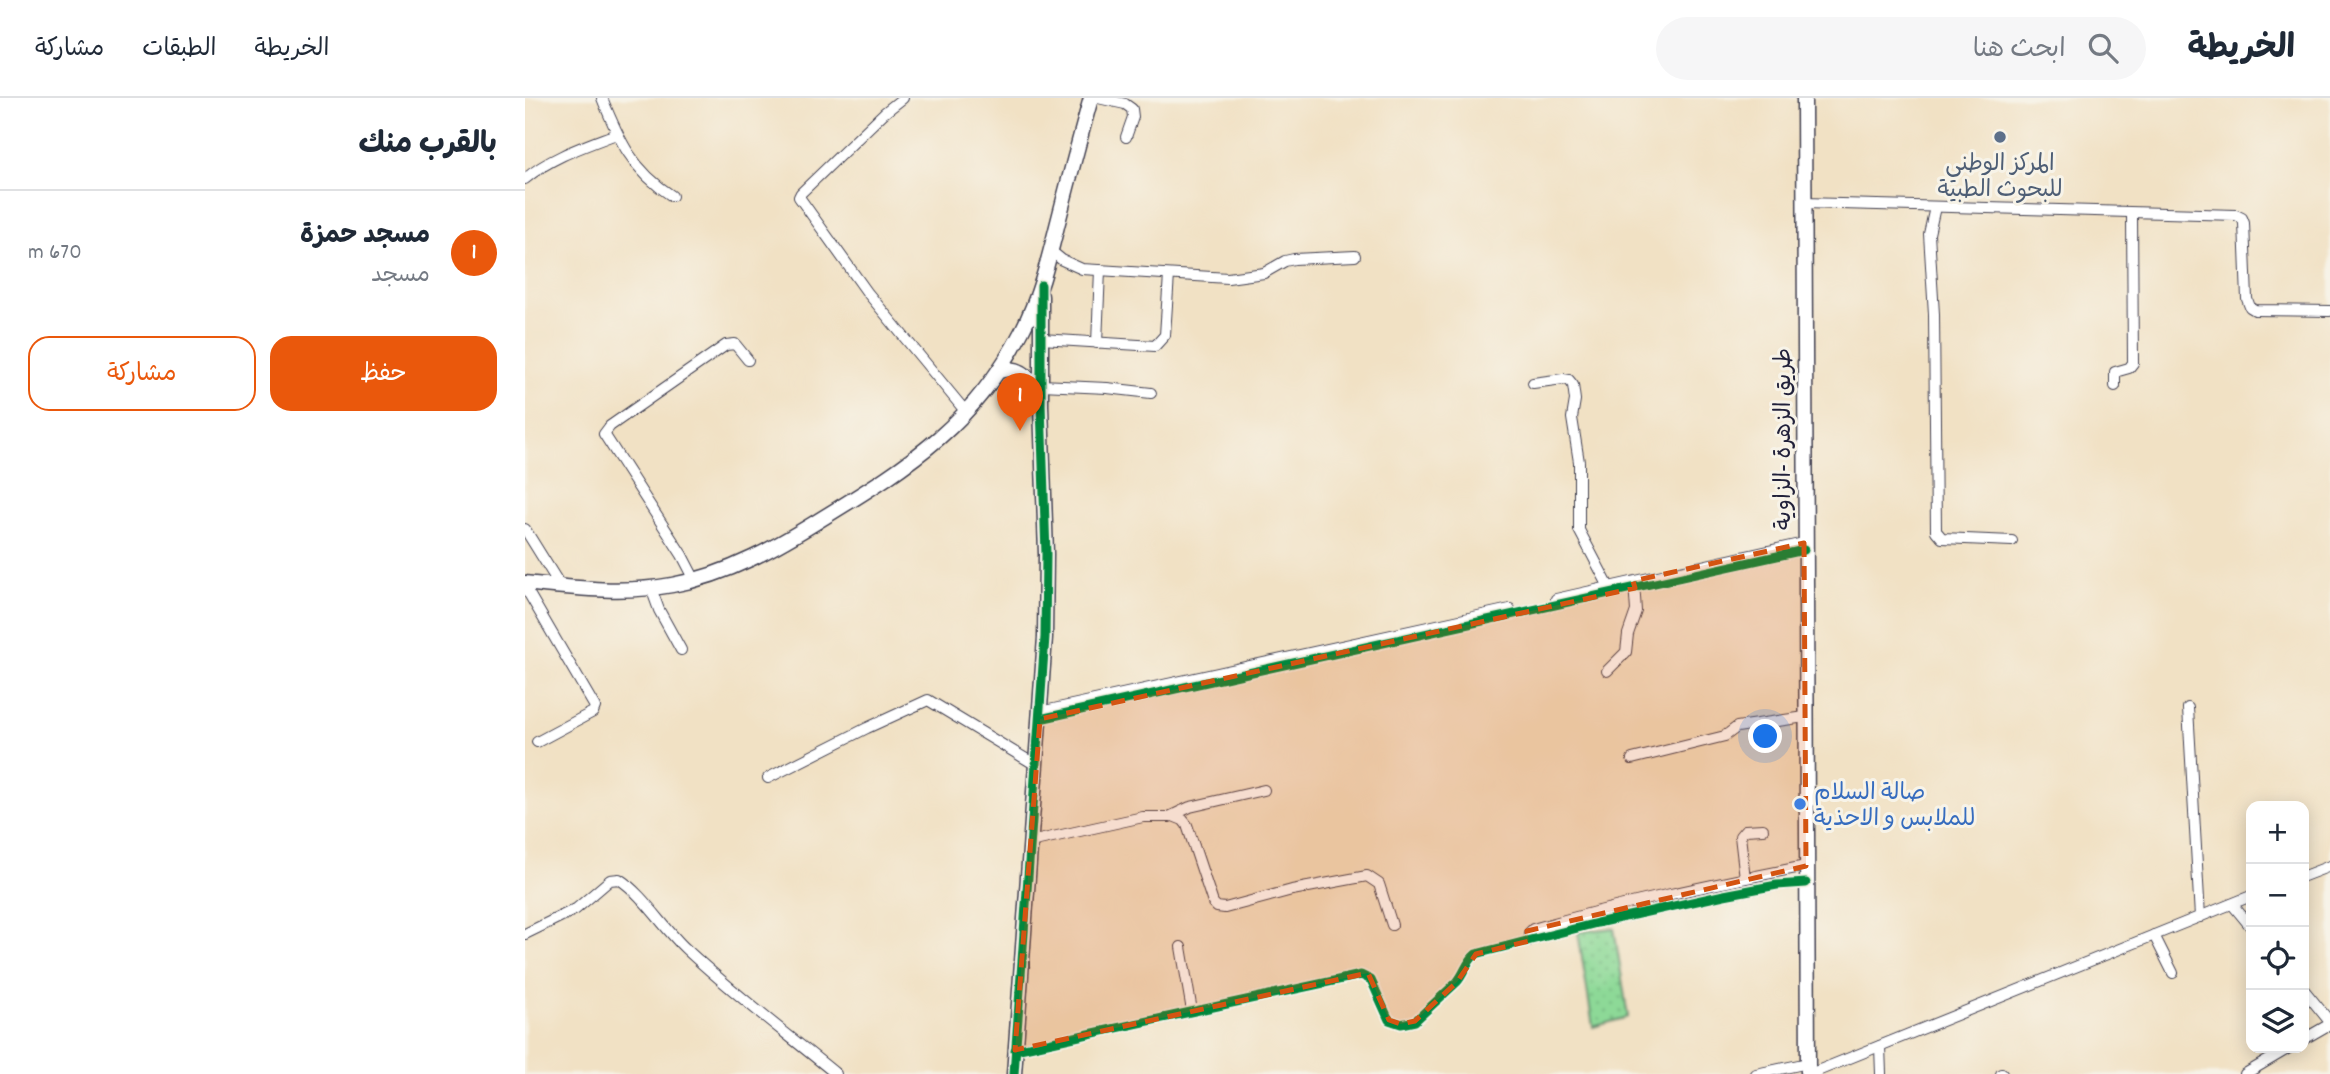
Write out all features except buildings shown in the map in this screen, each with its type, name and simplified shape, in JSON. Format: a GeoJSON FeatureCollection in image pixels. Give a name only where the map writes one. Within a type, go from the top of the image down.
{"type":"FeatureCollection","features":[{"type":"Feature","properties":{"kind":"main road"},"geometry":{"type":"LineString","coordinates":[[525,585],[625,590],[695,580],[757,556],[912,462],[966,412],[999,371],[1014,346],[1041,285],[1091,98]]}},
{"type":"Feature","properties":{"kind":"main road","name":"طريق الزهرة -الزاوية"},"geometry":{"type":"LineString","coordinates":[[1804,98],[1804,547],[1809,1070]]}},
{"type":"Feature","properties":{"kind":"main road"},"geometry":{"type":"LineString","coordinates":[[1035,381],[1041,356],[1041,285]]}},
{"type":"Feature","properties":{"kind":"main road"},"geometry":{"type":"LineString","coordinates":[[1014,346],[1027,345],[1041,356]]}},
{"type":"Feature","properties":{"kind":"main road"},"geometry":{"type":"LineString","coordinates":[[1013,1074],[1040,716],[1047,554],[1041,405],[1035,381],[1014,346]]}},
{"type":"Feature","properties":{"kind":"main road"},"geometry":{"type":"LineString","coordinates":[[999,371],[1015,369],[1035,381]]}},
{"type":"Feature","properties":{"kind":"street"},"geometry":{"type":"LineString","coordinates":[[602,98],[633,163],[653,183],[672,195]]}},
{"type":"Feature","properties":{"kind":"street"},"geometry":{"type":"LineString","coordinates":[[903,98],[884,113],[799,197],[867,292],[966,412]]}},
{"type":"Feature","properties":{"kind":"street"},"geometry":{"type":"LineString","coordinates":[[1098,98],[1125,104],[1132,109],[1133,117],[1126,137]]}},
{"type":"Feature","properties":{"kind":"street"},"geometry":{"type":"LineString","coordinates":[[525,179],[541,166],[617,134]]}},
{"type":"Feature","properties":{"kind":"street"},"geometry":{"type":"LineString","coordinates":[[1804,203],[2236,215],[2242,218],[2247,299],[2250,307],[2255,310],[2330,311]]}},
{"type":"Feature","properties":{"kind":"street"},"geometry":{"type":"LineString","coordinates":[[1935,207],[1929,234],[1934,314],[1937,531],[1943,538],[2012,541]]}},
{"type":"Feature","properties":{"kind":"street"},"geometry":{"type":"LineString","coordinates":[[2115,386],[2115,372],[2129,368],[2133,363],[2132,213]]}},
{"type":"Feature","properties":{"kind":"street"},"geometry":{"type":"LineString","coordinates":[[1051,251],[1075,267],[1228,278],[1264,273],[1294,259],[1355,256]]}},
{"type":"Feature","properties":{"kind":"street"},"geometry":{"type":"LineString","coordinates":[[1097,343],[1100,270]]}},
{"type":"Feature","properties":{"kind":"street"},"geometry":{"type":"LineString","coordinates":[[1041,339],[1151,347],[1160,343],[1165,335],[1169,275]]}},
{"type":"Feature","properties":{"kind":"street"},"geometry":{"type":"LineString","coordinates":[[695,580],[682,555],[604,434],[610,426],[726,345],[735,344],[748,360]]}},
{"type":"Feature","properties":{"kind":"street"},"geometry":{"type":"LineString","coordinates":[[1533,383],[1563,379],[1569,380],[1573,385],[1575,400],[1572,418],[1577,439],[1579,470],[1579,530],[1609,587]]}},
{"type":"Feature","properties":{"kind":"street"},"geometry":{"type":"LineString","coordinates":[[1035,381],[1151,393]]}},
{"type":"Feature","properties":{"kind":"street"},"geometry":{"type":"LineString","coordinates":[[525,529],[561,587]]}},
{"type":"Feature","properties":{"kind":"street"},"geometry":{"type":"LineString","coordinates":[[1040,716],[1804,547]]}},
{"type":"Feature","properties":{"kind":"street"},"geometry":{"type":"LineString","coordinates":[[525,585],[595,707],[593,712],[537,742]]}},
{"type":"Feature","properties":{"kind":"street"},"geometry":{"type":"LineString","coordinates":[[1040,716],[1609,587],[1634,585]]}},
{"type":"Feature","properties":{"kind":"street"},"geometry":{"type":"LineString","coordinates":[[1607,671],[1626,652],[1628,634],[1636,611],[1634,585]]}},
{"type":"Feature","properties":{"kind":"street"},"geometry":{"type":"LineString","coordinates":[[651,588],[659,610],[681,650]]}},
{"type":"Feature","properties":{"kind":"street"},"geometry":{"type":"LineString","coordinates":[[768,778],[928,700],[1036,765]]}},
{"type":"Feature","properties":{"kind":"street"},"geometry":{"type":"LineString","coordinates":[[2188,708],[2200,917]]}},
{"type":"Feature","properties":{"kind":"street"},"geometry":{"type":"LineString","coordinates":[[1632,759],[1725,736],[1737,727],[1805,717]]}},
{"type":"Feature","properties":{"kind":"street"},"geometry":{"type":"LineString","coordinates":[[1173,816],[1190,807],[1264,790]]}},
{"type":"Feature","properties":{"kind":"street"},"geometry":{"type":"LineString","coordinates":[[1030,842],[1143,817],[1173,816],[1187,825],[1213,902],[1219,908],[1292,890],[1367,876],[1379,884],[1392,925]]}},
{"type":"Feature","properties":{"kind":"street"},"geometry":{"type":"LineString","coordinates":[[1745,878],[1740,836],[1745,830],[1763,829]]}},
{"type":"Feature","properties":{"kind":"street"},"geometry":{"type":"LineString","coordinates":[[1529,941],[1532,929],[1571,917],[1806,866]]}},
{"type":"Feature","properties":{"kind":"street"},"geometry":{"type":"LineString","coordinates":[[2309,874],[2330,866]]}},
{"type":"Feature","properties":{"kind":"street"},"geometry":{"type":"LineString","coordinates":[[1757,876],[1761,888]]}},
{"type":"Feature","properties":{"kind":"street"},"geometry":{"type":"LineString","coordinates":[[525,934],[576,909],[610,880],[619,879],[630,887],[683,947],[837,1074]]}},
{"type":"Feature","properties":{"kind":"street"},"geometry":{"type":"LineString","coordinates":[[1015,1050],[1364,975],[1371,980],[1389,1020],[1401,1024],[1415,1021],[1423,1015],[1431,1004],[1457,982],[1468,961],[1476,954],[1597,923],[1761,888],[1806,883]]}},
{"type":"Feature","properties":{"kind":"street"},"geometry":{"type":"LineString","coordinates":[[1756,1074],[1809,1070],[1879,1046],[2246,898]]}},
{"type":"Feature","properties":{"kind":"street"},"geometry":{"type":"LineString","coordinates":[[2232,904],[2246,921]]}},
{"type":"Feature","properties":{"kind":"street"},"geometry":{"type":"LineString","coordinates":[[2154,935],[2173,972]]}},
{"type":"Feature","properties":{"kind":"street"},"geometry":{"type":"LineString","coordinates":[[1181,947],[1192,1011]]}},
{"type":"Feature","properties":{"kind":"street"},"geometry":{"type":"LineString","coordinates":[[2309,996],[2330,1023],[2309,1036]]}},
{"type":"Feature","properties":{"kind":"street"},"geometry":{"type":"LineString","coordinates":[[1879,1046],[1881,1074]]}},
{"type":"Feature","properties":{"kind":"street"},"geometry":{"type":"LineString","coordinates":[[2245,1074],[2281,1053]]}},
{"type":"Feature","properties":{"kind":"highlighted area"},"geometry":{"type":"Polygon","coordinates":[[[1804,543],[1806,866],[1527,931],[1529,941],[1476,954],[1457,982],[1415,1021],[1401,1024],[1389,1020],[1368,973],[1015,1050],[1040,719],[1635,588],[1633,581],[1804,543]]]}},
{"type":"Feature","properties":{"kind":"green space"},"geometry":{"type":"Polygon","coordinates":[[[1614,928],[1628,1017],[1593,1027],[1578,932],[1614,928]]]}},
{"type":"Feature","properties":{"kind":"cycle path"},"geometry":{"type":"LineString","coordinates":[[1014,1074],[1045,637],[1041,285]]}},
{"type":"Feature","properties":{"kind":"cycle path"},"geometry":{"type":"LineString","coordinates":[[1040,719],[1804,550]]}},
{"type":"Feature","properties":{"kind":"cycle path"},"geometry":{"type":"LineString","coordinates":[[1015,1050],[1361,975],[1371,980],[1389,1020],[1401,1024],[1415,1021],[1457,982],[1476,954],[1597,923],[1724,895],[1777,885],[1806,883]]}},
{"type":"Feature","properties":{"kind":"place","name":"المركز الوطني للبحوث الطبية"},"geometry":{"type":"Point","coordinates":[2000,137]}},
{"type":"Feature","properties":{"kind":"place","name":"مسجد حمزة"},"geometry":{"type":"Point","coordinates":[1020,431]}},
{"type":"Feature","properties":{"kind":"place","name":"صالة السلام للملابس و الاحذية"},"geometry":{"type":"Point","coordinates":[1800,804]}}]}
